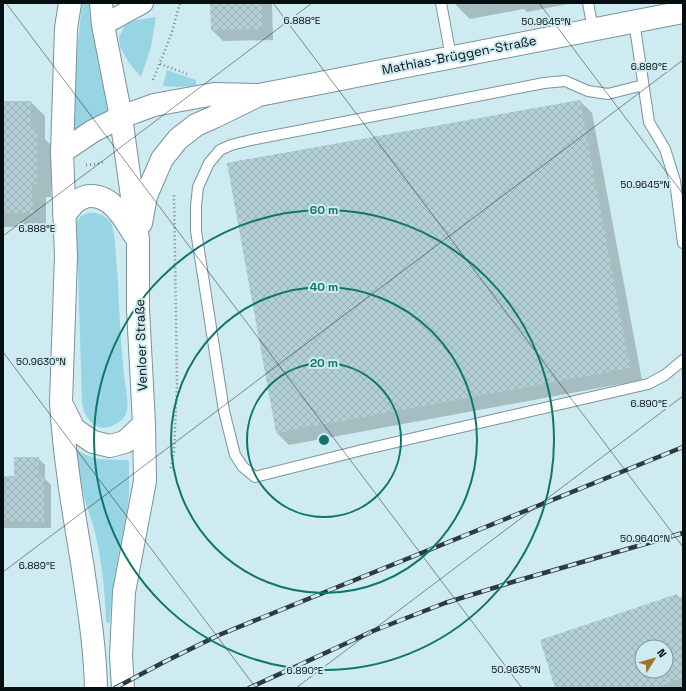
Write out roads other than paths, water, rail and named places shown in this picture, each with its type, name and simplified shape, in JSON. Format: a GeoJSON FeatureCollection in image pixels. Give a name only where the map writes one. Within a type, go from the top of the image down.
{"type":"FeatureCollection","features":[{"type":"Feature","properties":{"kind":"main road"},"geometry":{"type":"LineString","coordinates":[[70,3],[66,28],[63,160],[66,256],[61,402],[62,425],[69,481],[93,632],[96,688]]}},
{"type":"Feature","properties":{"kind":"main road","name":"Venloer Straße"},"geometry":{"type":"LineString","coordinates":[[101,3],[103,25],[121,117],[138,240],[138,309],[144,424],[145,481],[124,592],[121,656],[123,688]]}},
{"type":"Feature","properties":{"kind":"main road","name":"Mathias-Brüggen-Straße"},"geometry":{"type":"LineString","coordinates":[[63,160],[93,131],[121,117],[154,104],[214,94],[259,95],[683,12]]}},
{"type":"Feature","properties":{"kind":"main road","name":"Mathias-Brüggen-Straße"},"geometry":{"type":"LineString","coordinates":[[138,240],[146,196],[162,159],[178,140],[196,124],[259,95]]}},
{"type":"Feature","properties":{"kind":"main road"},"geometry":{"type":"LineString","coordinates":[[64,215],[75,202],[86,196],[96,196],[109,201],[122,215],[138,240]]}},
{"type":"Feature","properties":{"kind":"main road"},"geometry":{"type":"LineString","coordinates":[[61,402],[74,429],[93,442],[110,446],[125,442],[144,424]]}},
{"type":"Feature","properties":{"kind":"street"},"geometry":{"type":"LineString","coordinates":[[103,25],[143,3]]}},
{"type":"Feature","properties":{"kind":"lane"},"geometry":{"type":"LineString","coordinates":[[441,3],[451,57]]}},
{"type":"Feature","properties":{"kind":"lane"},"geometry":{"type":"LineString","coordinates":[[588,3],[593,29]]}},
{"type":"Feature","properties":{"kind":"lane"},"geometry":{"type":"LineString","coordinates":[[634,21],[649,122],[665,149],[675,181],[683,243]]}},
{"type":"Feature","properties":{"kind":"lane"},"geometry":{"type":"LineString","coordinates":[[643,85],[608,94],[588,90],[565,82],[544,83],[231,145],[220,150],[209,163],[198,187],[196,231],[224,411],[235,456],[243,467],[255,477],[370,448],[648,384],[665,375],[683,360]]}},
{"type":"Feature","properties":{"kind":"railway"},"geometry":{"type":"LineString","coordinates":[[115,688],[219,635],[683,447]]}},
{"type":"Feature","properties":{"kind":"railway"},"geometry":{"type":"LineString","coordinates":[[249,688],[373,631],[445,603],[683,533]]}}]}
